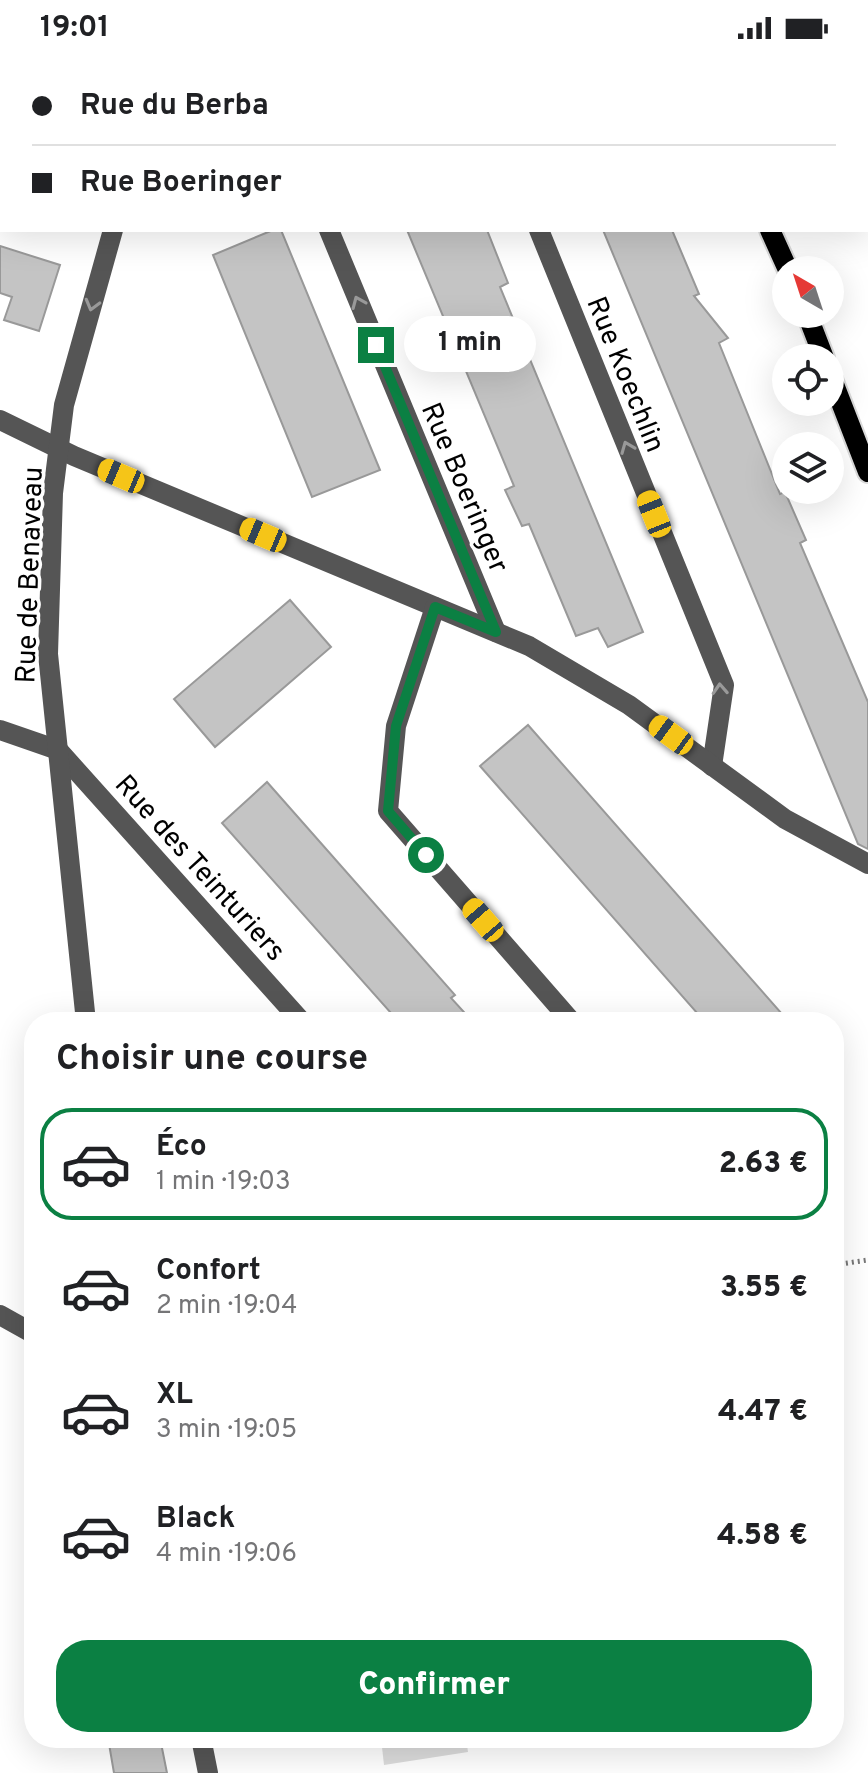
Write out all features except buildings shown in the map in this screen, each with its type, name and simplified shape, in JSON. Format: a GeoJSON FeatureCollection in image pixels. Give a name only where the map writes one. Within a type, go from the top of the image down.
{"type":"FeatureCollection","features":[{"type":"Feature","properties":{"kind":"main road"},"geometry":{"type":"LineString","coordinates":[[771,232],[782,256]]}},
{"type":"Feature","properties":{"kind":"main road"},"geometry":{"type":"LineString","coordinates":[[844,410],[868,472]]}},
{"type":"Feature","properties":{"kind":"street","name":"Rue de Benaveau"},"geometry":{"type":"LineString","coordinates":[[85,1012],[48,654],[53,493],[64,405],[112,232]]}},
{"type":"Feature","properties":{"kind":"street","name":"Rue Boeringer"},"geometry":{"type":"LineString","coordinates":[[330,232],[496,632]]}},
{"type":"Feature","properties":{"kind":"street","name":"Rue Koechlin"},"geometry":{"type":"LineString","coordinates":[[540,232],[724,685],[712,766]]}},
{"type":"Feature","properties":{"kind":"street"},"geometry":{"type":"LineString","coordinates":[[0,420],[60,450],[529,646],[629,705],[785,819],[868,864]]}},
{"type":"Feature","properties":{"kind":"street"},"geometry":{"type":"LineString","coordinates":[[435,607],[396,726],[388,811],[563,1012]]}},
{"type":"Feature","properties":{"kind":"street"},"geometry":{"type":"LineString","coordinates":[[0,730],[58,750]]}},
{"type":"Feature","properties":{"kind":"street","name":"Rue des Teinturiers"},"geometry":{"type":"LineString","coordinates":[[58,750],[293,1012]]}},
{"type":"Feature","properties":{"kind":"street"},"geometry":{"type":"LineString","coordinates":[[0,1315],[24,1328]]}},
{"type":"Feature","properties":{"kind":"street"},"geometry":{"type":"LineString","coordinates":[[203,1748],[208,1773]]}},
{"type":"Feature","properties":{"kind":"path"},"geometry":{"type":"LineString","coordinates":[[844,1264],[868,1260]]}},
{"type":"Feature","properties":{"kind":"shaded area"},"geometry":{"type":"Polygon","coordinates":[[[382,1748],[467,1748],[468,1752],[384,1765],[382,1748]]]}},
{"type":"Feature","properties":{"kind":"route"},"geometry":{"type":"LineString","coordinates":[[376,345],[496,632],[435,607],[396,726],[388,811],[426,855]]}}]}
